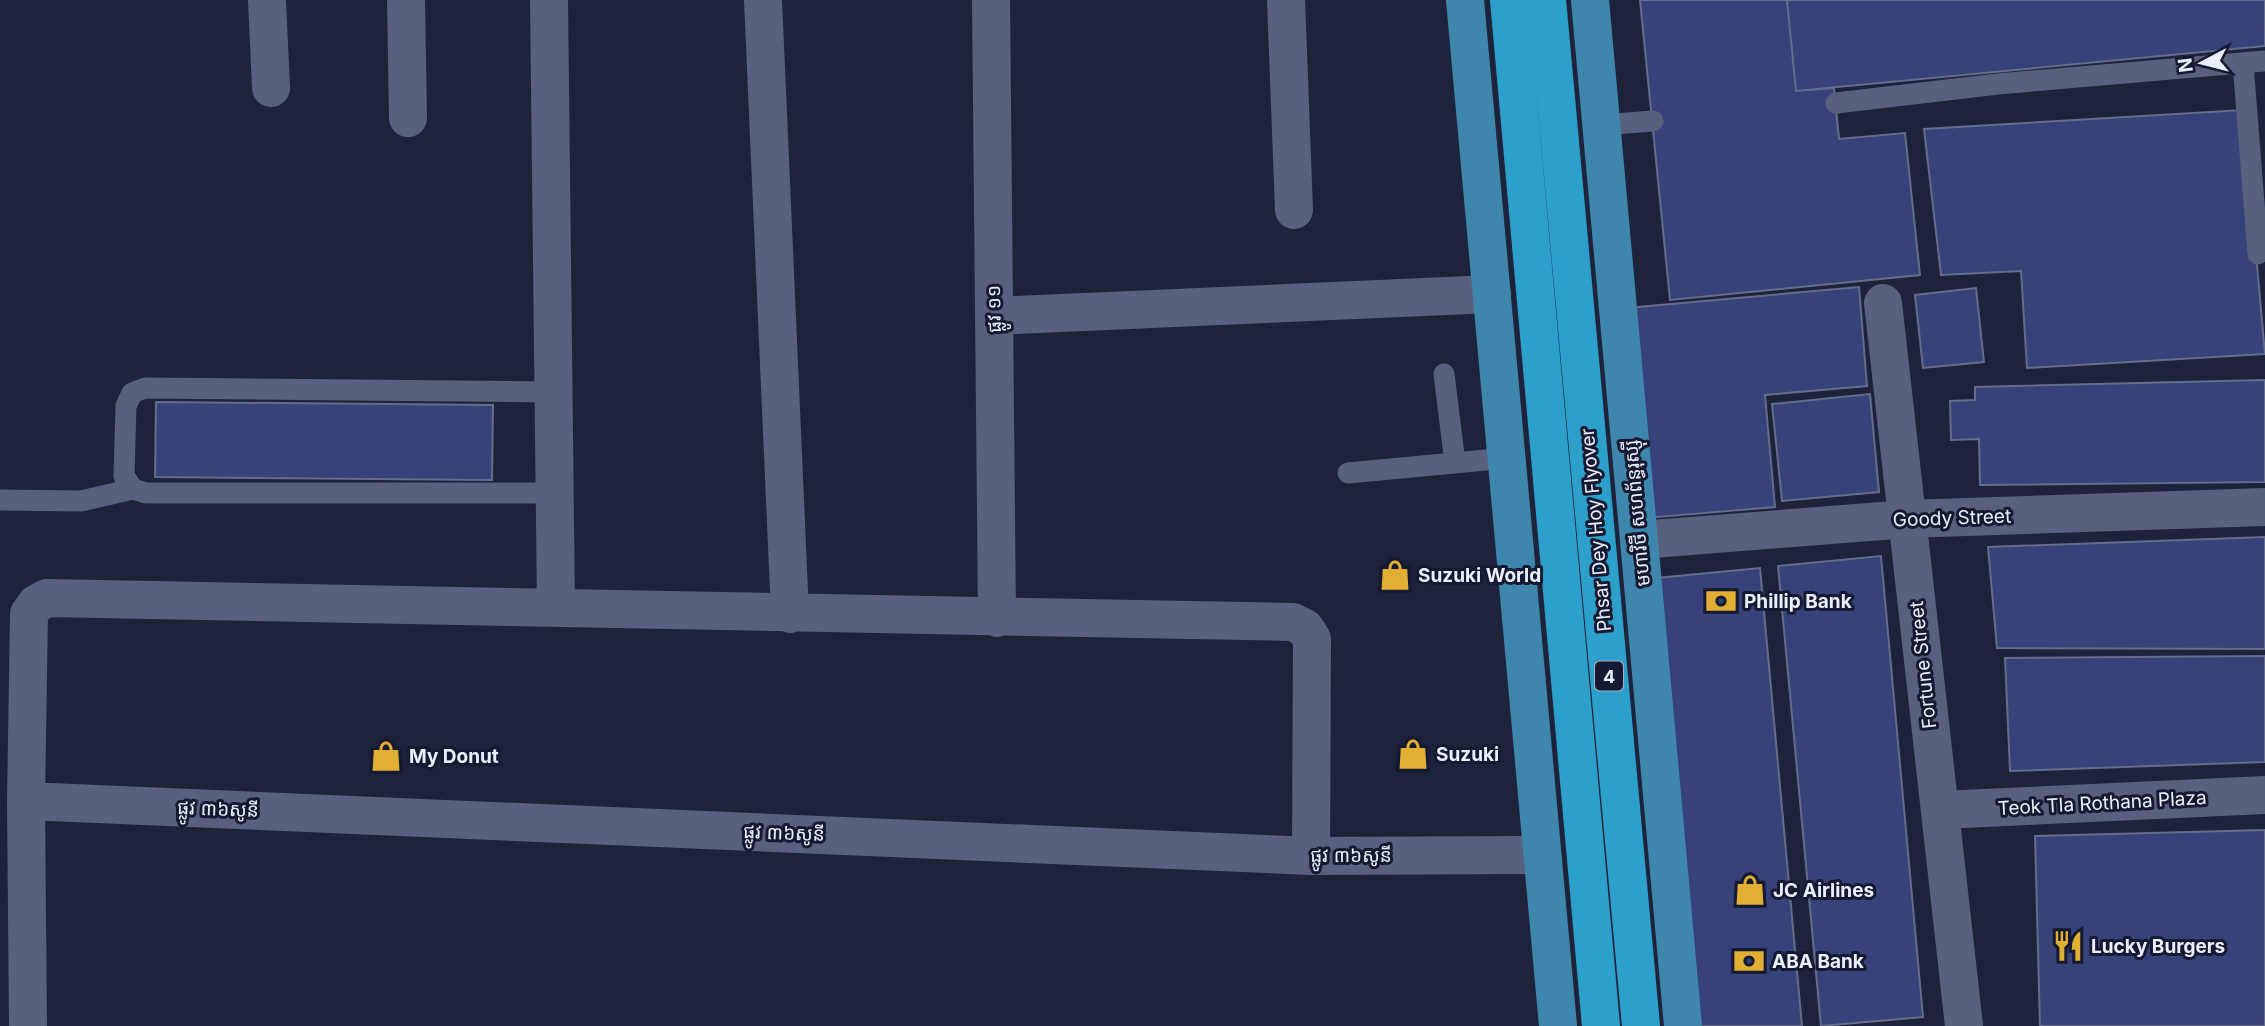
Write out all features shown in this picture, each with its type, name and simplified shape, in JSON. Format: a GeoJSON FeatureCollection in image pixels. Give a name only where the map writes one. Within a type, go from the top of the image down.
{"type":"FeatureCollection","features":[{"type":"Feature","properties":{"kind":"highway","name":"Phsar Dey Hoy Flyover"},"geometry":{"type":"LineString","coordinates":[[1509,0],[1601,1026]]}},
{"type":"Feature","properties":{"kind":"highway","name":"Phsar Dey Hoy Flyover"},"geometry":{"type":"LineString","coordinates":[[1547,0],[1641,1026]]}},
{"type":"Feature","properties":{"kind":"main road"},"geometry":{"type":"LineString","coordinates":[[1465,0],[1558,1026]]}},
{"type":"Feature","properties":{"kind":"main road","name":"មហាវិថី សហព័ន្ធរុស្ស៊ី"},"geometry":{"type":"LineString","coordinates":[[1590,0],[1683,1026]]}},
{"type":"Feature","properties":{"kind":"street"},"geometry":{"type":"LineString","coordinates":[[267,0],[271,88]]}},
{"type":"Feature","properties":{"kind":"street"},"geometry":{"type":"LineString","coordinates":[[406,0],[408,118]]}},
{"type":"Feature","properties":{"kind":"street"},"geometry":{"type":"LineString","coordinates":[[549,0],[556,608]]}},
{"type":"Feature","properties":{"kind":"street"},"geometry":{"type":"LineString","coordinates":[[764,0],[790,614]]}},
{"type":"Feature","properties":{"kind":"street","name":"ផ្លូវ ១១"},"geometry":{"type":"LineString","coordinates":[[991,0],[997,618]]}},
{"type":"Feature","properties":{"kind":"street"},"geometry":{"type":"LineString","coordinates":[[1286,0],[1294,211]]}},
{"type":"Feature","properties":{"kind":"street"},"geometry":{"type":"LineString","coordinates":[[993,316],[1492,293]]}},
{"type":"Feature","properties":{"kind":"street","name":"Fortune Street"},"geometry":{"type":"LineString","coordinates":[[1883,303],[1964,1026]]}},
{"type":"Feature","properties":{"kind":"street","name":"Goody Street"},"geometry":{"type":"LineString","coordinates":[[1639,540],[1907,519],[2265,507]]}},
{"type":"Feature","properties":{"kind":"street"},"geometry":{"type":"LineString","coordinates":[[28,1026],[26,801],[29,614],[36,604],[47,598],[1293,622],[1305,628],[1312,639],[1311,856]]}},
{"type":"Feature","properties":{"kind":"street","name":"Teok Tla Rothana Plaza"},"geometry":{"type":"LineString","coordinates":[[1940,810],[2265,795]]}},
{"type":"Feature","properties":{"kind":"street","name":"ផ្លូវ ៣៦សូនី"},"geometry":{"type":"LineString","coordinates":[[26,801],[1311,856],[1542,855]]}},
{"type":"Feature","properties":{"kind":"lane"},"geometry":{"type":"LineString","coordinates":[[1836,103],[1998,83],[2265,61]]}},
{"type":"Feature","properties":{"kind":"lane"},"geometry":{"type":"LineString","coordinates":[[2243,62],[2258,254]]}},
{"type":"Feature","properties":{"kind":"lane"},"geometry":{"type":"LineString","coordinates":[[1601,125],[1653,121]]}},
{"type":"Feature","properties":{"kind":"lane"},"geometry":{"type":"LineString","coordinates":[[1444,374],[1455,463]]}},
{"type":"Feature","properties":{"kind":"lane"},"geometry":{"type":"LineString","coordinates":[[133,489],[124,476],[126,406],[132,393],[145,388],[553,392]]}},
{"type":"Feature","properties":{"kind":"lane"},"geometry":{"type":"LineString","coordinates":[[1348,473],[1507,458]]}},
{"type":"Feature","properties":{"kind":"lane"},"geometry":{"type":"LineString","coordinates":[[0,500],[81,501],[133,489],[146,493],[554,493]]}},
{"type":"Feature","properties":{"kind":"building"},"geometry":{"type":"Polygon","coordinates":[[[1640,0],[1787,0],[1796,91],[1834,88],[1839,139],[1905,133],[1920,275],[1670,300],[1640,0]]]}},
{"type":"Feature","properties":{"kind":"building"},"geometry":{"type":"Polygon","coordinates":[[[1787,0],[2265,0],[2265,46],[1796,91],[1787,0]]]}},
{"type":"Feature","properties":{"kind":"building"},"geometry":{"type":"Polygon","coordinates":[[[2243,110],[2265,354],[2027,368],[2021,271],[1941,275],[1924,129],[2243,110]]]}},
{"type":"Feature","properties":{"kind":"building"},"geometry":{"type":"Polygon","coordinates":[[[1859,287],[1867,386],[1765,395],[1775,507],[1646,518],[1627,308],[1859,287]]]}},
{"type":"Feature","properties":{"kind":"building"},"geometry":{"type":"Polygon","coordinates":[[[1976,288],[1984,362],[1923,368],[1915,295],[1976,288]]]}},
{"type":"Feature","properties":{"kind":"building"},"geometry":{"type":"Polygon","coordinates":[[[2265,380],[2265,482],[1980,485],[1979,439],[1951,440],[1950,401],[1975,400],[1975,387],[2265,380]]]}},
{"type":"Feature","properties":{"kind":"building"},"geometry":{"type":"Polygon","coordinates":[[[1870,394],[1879,492],[1782,501],[1772,404],[1870,394]]]}},
{"type":"Feature","properties":{"kind":"building"},"geometry":{"type":"Polygon","coordinates":[[[156,402],[493,405],[492,480],[155,477],[156,402]]]}},
{"type":"Feature","properties":{"kind":"building"},"geometry":{"type":"Polygon","coordinates":[[[2265,537],[2265,649],[1997,648],[1988,547],[2265,537]]]}},
{"type":"Feature","properties":{"kind":"building"},"geometry":{"type":"Polygon","coordinates":[[[1881,556],[1923,1017],[1821,1026],[1778,566],[1881,556]]]}},
{"type":"Feature","properties":{"kind":"building"},"geometry":{"type":"Polygon","coordinates":[[[1760,568],[1802,1026],[1699,1026],[1657,578],[1760,568]]]}},
{"type":"Feature","properties":{"kind":"building"},"geometry":{"type":"Polygon","coordinates":[[[2265,656],[2265,762],[2010,771],[2005,658],[2265,656]]]}},
{"type":"Feature","properties":{"kind":"building"},"geometry":{"type":"Polygon","coordinates":[[[2265,830],[2265,1026],[2040,1026],[2035,836],[2265,830]]]}},
{"type":"Feature","properties":{"kind":"place","name":"Suzuki World"},"geometry":{"type":"Point","coordinates":[1395,575]}},
{"type":"Feature","properties":{"kind":"place","name":"Phillip Bank"},"geometry":{"type":"Point","coordinates":[1721,601]}},
{"type":"Feature","properties":{"kind":"place","name":"Suzuki"},"geometry":{"type":"Point","coordinates":[1413,754]}},
{"type":"Feature","properties":{"kind":"place","name":"My Donut"},"geometry":{"type":"Point","coordinates":[386,756]}},
{"type":"Feature","properties":{"kind":"place","name":"JC Airlines"},"geometry":{"type":"Point","coordinates":[1750,890]}},
{"type":"Feature","properties":{"kind":"place","name":"Lucky Burgers"},"geometry":{"type":"Point","coordinates":[2068,946]}},
{"type":"Feature","properties":{"kind":"place","name":"ABA Bank"},"geometry":{"type":"Point","coordinates":[1749,961]}}]}
